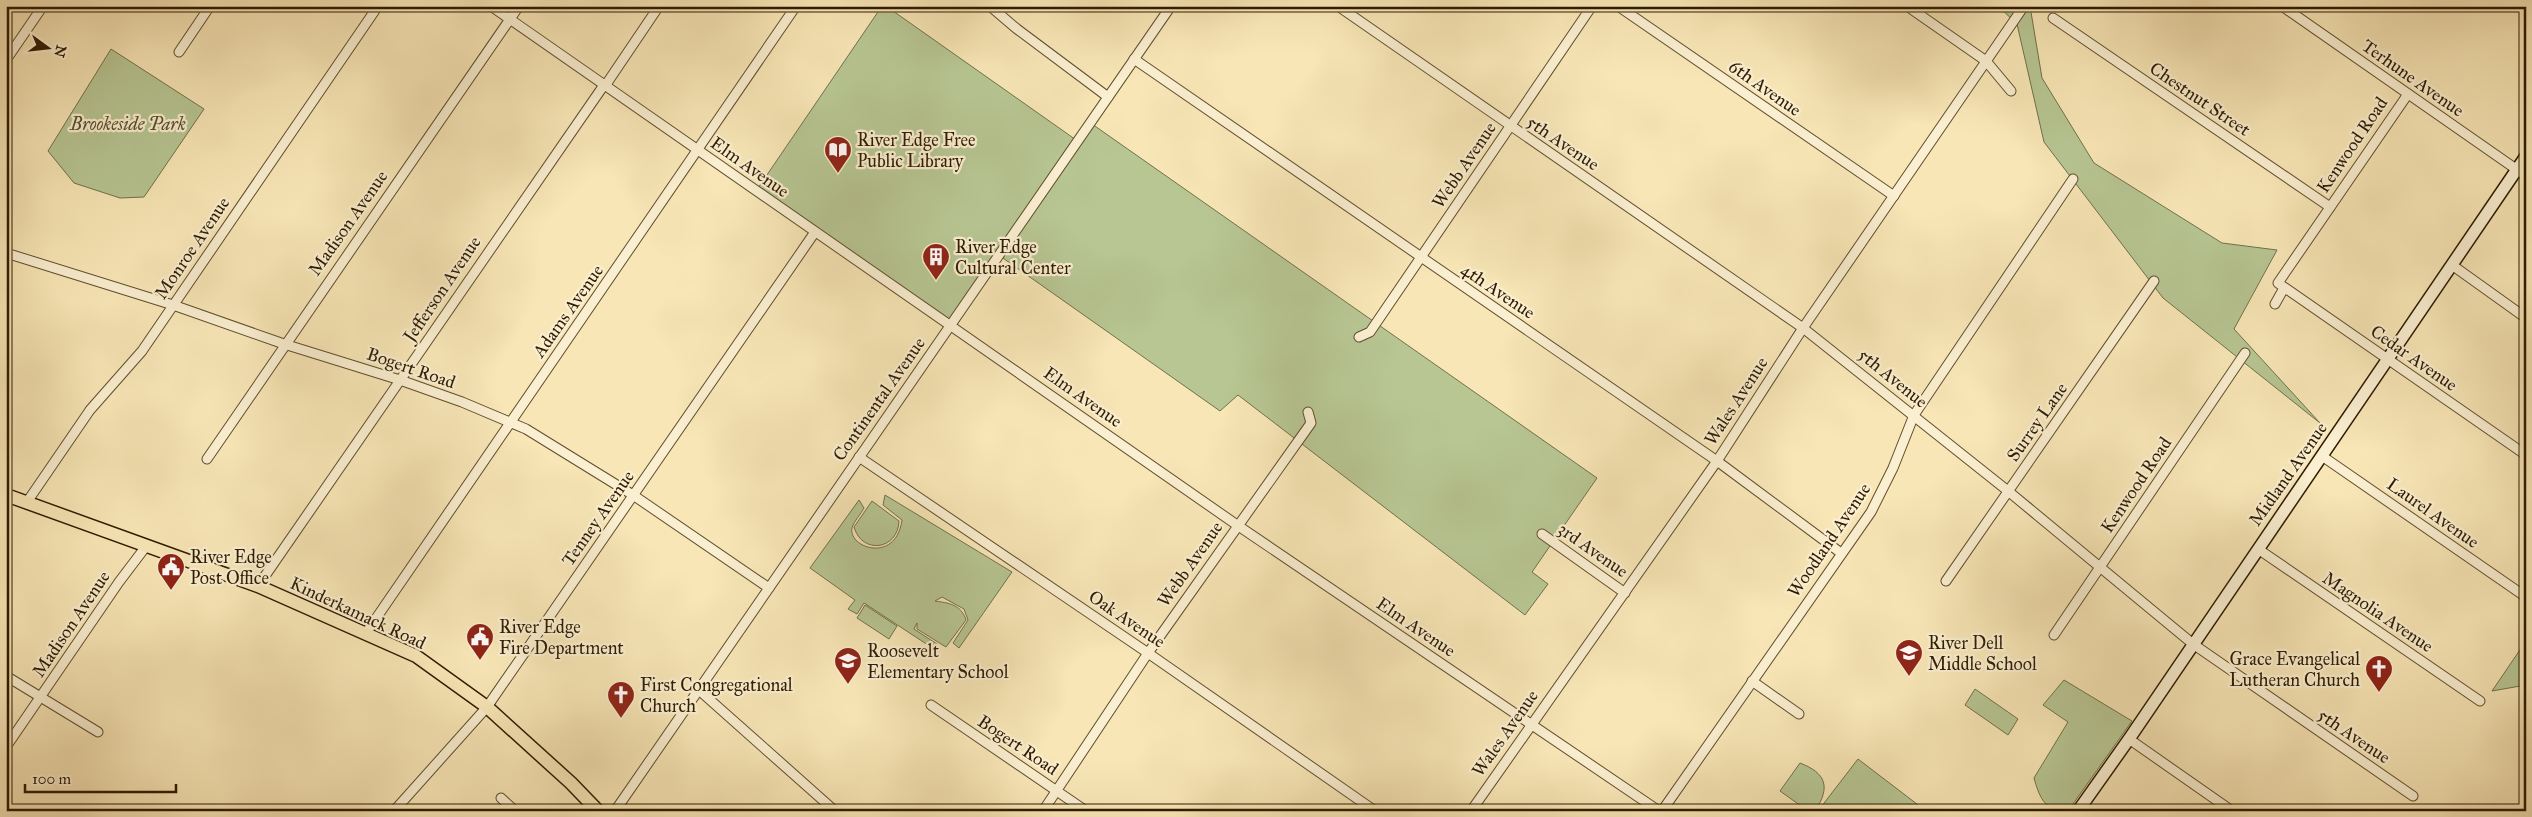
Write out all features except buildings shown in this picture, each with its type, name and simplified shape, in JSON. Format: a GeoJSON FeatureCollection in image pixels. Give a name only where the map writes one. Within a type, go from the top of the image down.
{"type":"FeatureCollection","features":[{"type":"Feature","properties":{"kind":"main road","name":"Kinderkamack Road"},"geometry":{"type":"LineString","coordinates":[[6,495],[258,586],[416,656],[487,708],[571,783],[598,811]]}},
{"type":"Feature","properties":{"kind":"street"},"geometry":{"type":"LineString","coordinates":[[6,60],[43,6]]}},
{"type":"Feature","properties":{"kind":"street"},"geometry":{"type":"LineString","coordinates":[[179,52],[210,6]]}},
{"type":"Feature","properties":{"kind":"street","name":"Monroe Avenue"},"geometry":{"type":"LineString","coordinates":[[26,502],[90,410],[142,351],[378,6]]}},
{"type":"Feature","properties":{"kind":"street","name":"Elm Avenue"},"geometry":{"type":"LineString","coordinates":[[491,6],[815,232],[951,324],[1237,525],[1660,811]]}},
{"type":"Feature","properties":{"kind":"street","name":"Madison Avenue"},"geometry":{"type":"LineString","coordinates":[[207,459],[284,344],[519,6]]}},
{"type":"Feature","properties":{"kind":"street","name":"Jefferson Avenue"},"geometry":{"type":"LineString","coordinates":[[258,586],[659,6]]}},
{"type":"Feature","properties":{"kind":"street","name":"Adams Avenue"},"geometry":{"type":"LineString","coordinates":[[366,633],[796,6]]}},
{"type":"Feature","properties":{"kind":"street"},"geometry":{"type":"LineString","coordinates":[[990,6],[1023,34],[1108,97]]}},
{"type":"Feature","properties":{"kind":"street","name":"Continental Avenue"},"geometry":{"type":"LineString","coordinates":[[616,811],[1171,6]]}},
{"type":"Feature","properties":{"kind":"street","name":"5th Avenue"},"geometry":{"type":"LineString","coordinates":[[1338,6],[1803,328],[2008,491],[2193,644],[2413,796]]}},
{"type":"Feature","properties":{"kind":"street","name":"Webb Avenue"},"geometry":{"type":"LineString","coordinates":[[1359,337],[1370,332],[1592,6]]}},
{"type":"Feature","properties":{"kind":"street","name":"6th Avenue"},"geometry":{"type":"LineString","coordinates":[[1618,6],[1894,196]]}},
{"type":"Feature","properties":{"kind":"street"},"geometry":{"type":"LineString","coordinates":[[1907,6],[1986,61],[2011,91]]}},
{"type":"Feature","properties":{"kind":"street","name":"Wales Avenue"},"geometry":{"type":"LineString","coordinates":[[1471,811],[1718,461],[1803,328],[2024,6]]}},
{"type":"Feature","properties":{"kind":"street","name":"Terhune Avenue"},"geometry":{"type":"LineString","coordinates":[[2282,6],[2521,173]]}},
{"type":"Feature","properties":{"kind":"street","name":"Chestnut Street"},"geometry":{"type":"LineString","coordinates":[[2052,18],[2330,207]]}},
{"type":"Feature","properties":{"kind":"street","name":"4th Avenue"},"geometry":{"type":"LineString","coordinates":[[1134,59],[1718,461],[1842,553]]}},
{"type":"Feature","properties":{"kind":"street","name":"Kenwood Road"},"geometry":{"type":"LineString","coordinates":[[2284,288],[2278,283],[2408,94]]}},
{"type":"Feature","properties":{"kind":"street","name":"Midland Avenue"},"geometry":{"type":"LineString","coordinates":[[2078,811],[2452,265],[2521,173],[2526,156]]}},
{"type":"Feature","properties":{"kind":"street","name":"Woodland Avenue"},"geometry":{"type":"LineString","coordinates":[[1660,811],[1871,512],[1914,415],[2073,179]]}},
{"type":"Feature","properties":{"kind":"street","name":"Tenney Avenue"},"geometry":{"type":"LineString","coordinates":[[394,811],[487,708],[815,232]]}},
{"type":"Feature","properties":{"kind":"street","name":"Bogert Road"},"geometry":{"type":"LineString","coordinates":[[6,253],[173,305],[284,344],[400,380],[510,423],[568,453],[769,588]]}},
{"type":"Feature","properties":{"kind":"street"},"geometry":{"type":"LineString","coordinates":[[2452,265],[2526,318]]}},
{"type":"Feature","properties":{"kind":"street","name":"Surrey Lane"},"geometry":{"type":"LineString","coordinates":[[1946,581],[2154,281]]}},
{"type":"Feature","properties":{"kind":"street"},"geometry":{"type":"LineString","coordinates":[[2275,304],[2284,288]]}},
{"type":"Feature","properties":{"kind":"street","name":"Cedar Avenue"},"geometry":{"type":"LineString","coordinates":[[2284,288],[2526,455]]}},
{"type":"Feature","properties":{"kind":"street","name":"Kenwood Road"},"geometry":{"type":"LineString","coordinates":[[2054,635],[2245,353]]}},
{"type":"Feature","properties":{"kind":"street","name":"Webb Avenue"},"geometry":{"type":"LineString","coordinates":[[1044,811],[1148,653],[1311,423],[1308,412]]}},
{"type":"Feature","properties":{"kind":"street","name":"Laurel Avenue"},"geometry":{"type":"LineString","coordinates":[[2322,456],[2526,597]]}},
{"type":"Feature","properties":{"kind":"street","name":"Oak Avenue"},"geometry":{"type":"LineString","coordinates":[[859,457],[1148,653],[1375,811]]}},
{"type":"Feature","properties":{"kind":"street","name":"3rd Avenue"},"geometry":{"type":"LineString","coordinates":[[1542,534],[1625,593]]}},
{"type":"Feature","properties":{"kind":"street","name":"Madison Avenue"},"geometry":{"type":"LineString","coordinates":[[6,747],[119,582],[147,545]]}},
{"type":"Feature","properties":{"kind":"street","name":"Magnolia Avenue"},"geometry":{"type":"LineString","coordinates":[[2258,549],[2480,701]]}},
{"type":"Feature","properties":{"kind":"street"},"geometry":{"type":"LineString","coordinates":[[6,676],[98,732]]}},
{"type":"Feature","properties":{"kind":"street"},"geometry":{"type":"LineString","coordinates":[[1752,681],[1799,714]]}},
{"type":"Feature","properties":{"kind":"street"},"geometry":{"type":"LineString","coordinates":[[700,691],[835,811]]}},
{"type":"Feature","properties":{"kind":"street","name":"Bogert Road"},"geometry":{"type":"LineString","coordinates":[[932,705],[1086,811]]}},
{"type":"Feature","properties":{"kind":"street"},"geometry":{"type":"LineString","coordinates":[[2129,739],[2232,811]]}},
{"type":"Feature","properties":{"kind":"street"},"geometry":{"type":"LineString","coordinates":[[501,798],[515,811]]}},
{"type":"Feature","properties":{"kind":"green space"},"geometry":{"type":"Polygon","coordinates":[[[882,6],[886,6],[1079,142],[1092,124],[1597,478],[1532,572],[1548,584],[1525,615],[1238,395],[1220,411],[1000,256],[953,324],[756,191],[882,6]]]}},
{"type":"Feature","properties":{"kind":"green space"},"geometry":{"type":"Polygon","coordinates":[[[1998,6],[2030,6],[2042,78],[2094,163],[2222,243],[2277,250],[2234,329],[2320,423],[2163,298],[2044,142],[2017,24],[1998,6]]]}},
{"type":"Feature","properties":{"kind":"green space","name":"Brookeside Park"},"geometry":{"type":"Polygon","coordinates":[[[111,49],[204,109],[144,197],[120,198],[74,183],[48,151],[111,49]]]}},
{"type":"Feature","properties":{"kind":"green space"},"geometry":{"type":"Polygon","coordinates":[[[885,495],[1012,572],[959,648],[953,643],[968,620],[964,609],[942,597],[935,601],[954,605],[961,611],[966,620],[946,647],[917,629],[917,623],[914,629],[937,644],[934,649],[864,603],[857,614],[848,609],[855,600],[810,568],[859,500],[864,508],[852,528],[853,535],[857,541],[864,546],[873,548],[891,543],[898,534],[902,520],[883,505],[885,495]]]}},
{"type":"Feature","properties":{"kind":"green space"},"geometry":{"type":"Polygon","coordinates":[[[872,501],[899,521],[893,538],[879,545],[871,545],[864,542],[858,536],[854,527],[872,501]]]}},
{"type":"Feature","properties":{"kind":"green space"},"geometry":{"type":"Polygon","coordinates":[[[865,605],[897,626],[889,639],[857,618],[865,605]]]}},
{"type":"Feature","properties":{"kind":"green space"},"geometry":{"type":"Polygon","coordinates":[[[2526,641],[2526,685],[2492,691],[2526,641]]]}},
{"type":"Feature","properties":{"kind":"green space"},"geometry":{"type":"Polygon","coordinates":[[[2064,680],[2132,721],[2068,811],[2054,809],[2049,806],[2041,798],[2034,778],[2068,722],[2043,705],[2064,680]]]}},
{"type":"Feature","properties":{"kind":"green space"},"geometry":{"type":"Polygon","coordinates":[[[1975,689],[2018,719],[2008,735],[1965,705],[1975,689]]]}},
{"type":"Feature","properties":{"kind":"green space"},"geometry":{"type":"Polygon","coordinates":[[[1858,759],[1926,811],[1818,811],[1858,759]]]}},
{"type":"Feature","properties":{"kind":"green space"},"geometry":{"type":"Polygon","coordinates":[[[1800,763],[1816,771],[1823,782],[1823,795],[1815,811],[1808,811],[1780,791],[1800,763]]]}},
{"type":"Feature","properties":{"kind":"railway"},"geometry":{"type":"LineString","coordinates":[[6,805],[14,811]]}},
{"type":"Feature","properties":{"kind":"place","name":"River Edge Free Public Library"},"geometry":{"type":"Point","coordinates":[838,174]}},
{"type":"Feature","properties":{"kind":"place","name":"River Edge Cultural Center"},"geometry":{"type":"Point","coordinates":[936,281]}},
{"type":"Feature","properties":{"kind":"place","name":"River Edge Post Office"},"geometry":{"type":"Point","coordinates":[171,591]}},
{"type":"Feature","properties":{"kind":"place","name":"River Edge Fire Department"},"geometry":{"type":"Point","coordinates":[480,661]}},
{"type":"Feature","properties":{"kind":"place","name":"River Dell Middle School"},"geometry":{"type":"Point","coordinates":[1909,677]}},
{"type":"Feature","properties":{"kind":"place","name":"Roosevelt Elementary School"},"geometry":{"type":"Point","coordinates":[848,685]}},
{"type":"Feature","properties":{"kind":"place","name":"Grace Evangelical Lutheran Church"},"geometry":{"type":"Point","coordinates":[2379,693]}},
{"type":"Feature","properties":{"kind":"place","name":"First Congregational Church"},"geometry":{"type":"Point","coordinates":[621,719]}}]}
